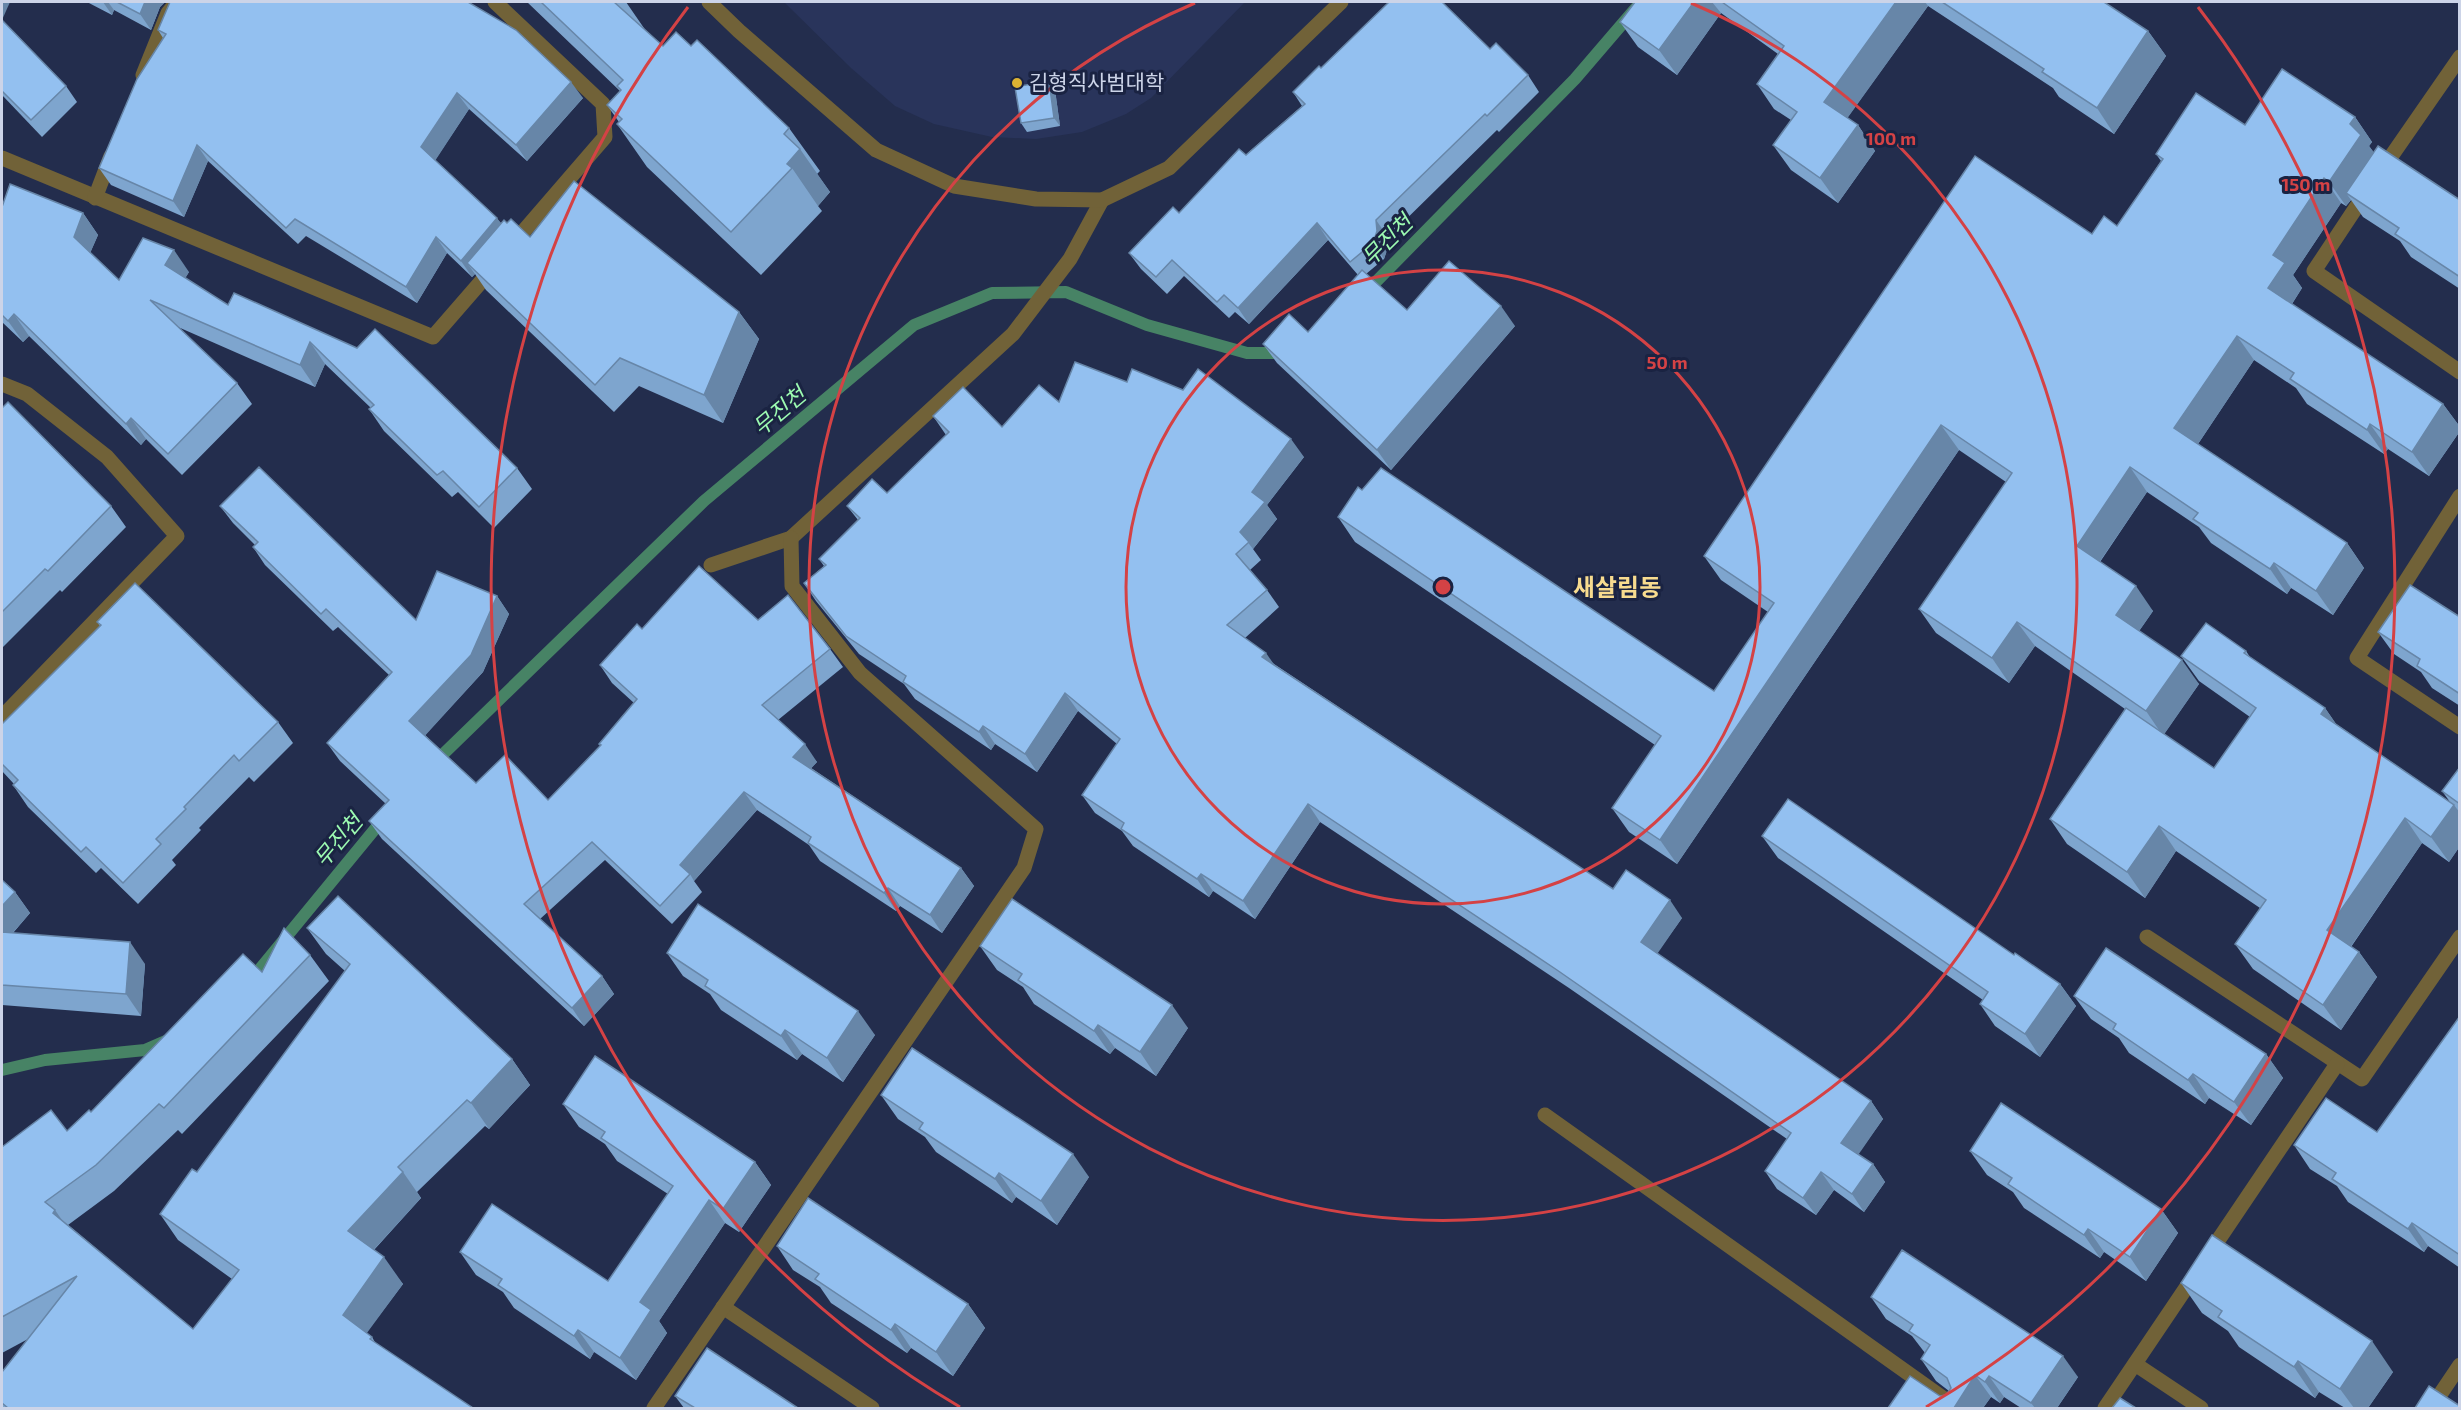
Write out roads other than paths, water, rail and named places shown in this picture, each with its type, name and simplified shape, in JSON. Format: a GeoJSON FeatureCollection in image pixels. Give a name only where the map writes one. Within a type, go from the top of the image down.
{"type":"FeatureCollection","features":[{"type":"Feature","properties":{"kind":"street"},"geometry":{"type":"LineString","coordinates":[[138,89],[168,14],[177,2]]}},
{"type":"Feature","properties":{"kind":"street"},"geometry":{"type":"LineString","coordinates":[[2,158],[433,337],[605,137],[603,104],[495,2]]}},
{"type":"Feature","properties":{"kind":"street"},"geometry":{"type":"LineString","coordinates":[[709,2],[739,31],[876,150],[954,186],[1036,199],[1102,200],[1169,168],[1341,2]]}},
{"type":"Feature","properties":{"kind":"street"},"geometry":{"type":"LineString","coordinates":[[2460,57],[2314,271],[2460,372]]}},
{"type":"Feature","properties":{"kind":"street"},"geometry":{"type":"LineString","coordinates":[[95,198],[116,144]]}},
{"type":"Feature","properties":{"kind":"street"},"geometry":{"type":"LineString","coordinates":[[711,565],[791,538],[1013,334],[1070,259],[1102,200]]}},
{"type":"Feature","properties":{"kind":"street"},"geometry":{"type":"LineString","coordinates":[[2,384],[27,394],[107,457],[177,536],[2,717]]}},
{"type":"Feature","properties":{"kind":"street"},"geometry":{"type":"LineString","coordinates":[[2460,496],[2357,658],[2460,727]]}},
{"type":"Feature","properties":{"kind":"street"},"geometry":{"type":"LineString","coordinates":[[654,1408],[1024,868],[1036,829],[860,673],[792,586],[791,538]]}},
{"type":"Feature","properties":{"kind":"street"},"geometry":{"type":"LineString","coordinates":[[2147,937],[2362,1079],[2460,937]]}},
{"type":"Feature","properties":{"kind":"street"},"geometry":{"type":"LineString","coordinates":[[2105,1408],[2337,1064]]}},
{"type":"Feature","properties":{"kind":"street"},"geometry":{"type":"LineString","coordinates":[[1545,1114],[1957,1408]]}},
{"type":"Feature","properties":{"kind":"street"},"geometry":{"type":"LineString","coordinates":[[723,1307],[872,1408]]}},
{"type":"Feature","properties":{"kind":"street"},"geometry":{"type":"LineString","coordinates":[[2135,1364],[2201,1408]]}},
{"type":"Feature","properties":{"kind":"street"},"geometry":{"type":"LineString","coordinates":[[2431,1408],[2460,1365]]}},
{"type":"Feature","properties":{"kind":"waterway","name":"무진천"},"geometry":{"type":"LineString","coordinates":[[1365,293],[1575,79],[1641,2]]}},
{"type":"Feature","properties":{"kind":"waterway","name":"무진천"},"geometry":{"type":"LineString","coordinates":[[434,763],[704,501],[914,325],[992,293],[1066,292],[1147,325],[1247,353],[1286,353]]}},
{"type":"Feature","properties":{"kind":"waterway","name":"무진천"},"geometry":{"type":"LineString","coordinates":[[250,981],[384,818]]}},
{"type":"Feature","properties":{"kind":"waterway","name":"무진천"},"geometry":{"type":"LineString","coordinates":[[2,1070],[45,1060],[145,1050],[168,1040]]}},
{"type":"Feature","properties":{"kind":"place","name":"김형직사범대학"},"geometry":{"type":"Point","coordinates":[1017,83]}},
{"type":"Feature","properties":{"kind":"district","name":"새살림동"},"geometry":{"type":"Point","coordinates":[1617,588]}}]}
